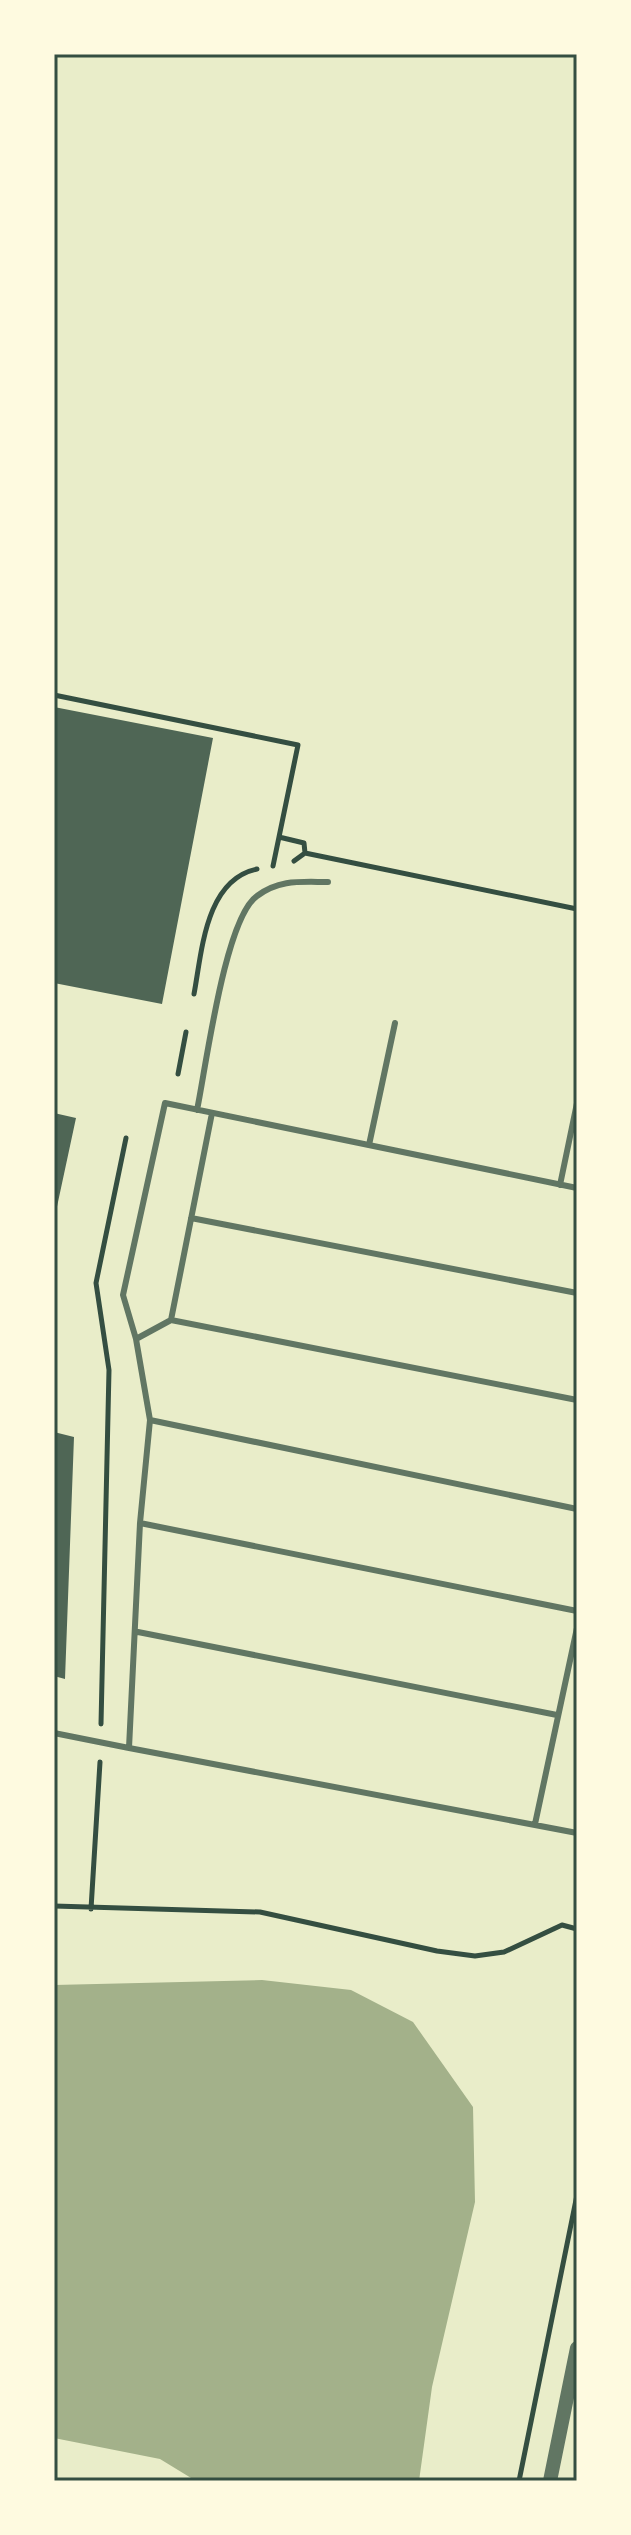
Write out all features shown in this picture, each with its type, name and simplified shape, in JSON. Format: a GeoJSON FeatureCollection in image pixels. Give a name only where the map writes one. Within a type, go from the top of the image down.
{"type":"FeatureCollection","features":[{"type":"Feature","properties":{"kind":"street"},"geometry":{"type":"LineString","coordinates":[[550,2481],[577,2348]]}},
{"type":"Feature","properties":{"kind":"lane"},"geometry":{"type":"LineString","coordinates":[[197,1110],[232,937],[253,898],[281,882],[328,882]]}},
{"type":"Feature","properties":{"kind":"lane"},"geometry":{"type":"LineString","coordinates":[[369,1145],[395,1023]]}},
{"type":"Feature","properties":{"kind":"lane"},"geometry":{"type":"LineString","coordinates":[[129,1748],[138,1632],[140,1523],[150,1420],[136,1339],[123,1295],[165,1103],[577,1188]]}},
{"type":"Feature","properties":{"kind":"lane"},"geometry":{"type":"LineString","coordinates":[[560,1185],[577,1103]]}},
{"type":"Feature","properties":{"kind":"lane"},"geometry":{"type":"LineString","coordinates":[[171,1320],[212,1113]]}},
{"type":"Feature","properties":{"kind":"lane"},"geometry":{"type":"LineString","coordinates":[[191,1218],[577,1293]]}},
{"type":"Feature","properties":{"kind":"lane"},"geometry":{"type":"LineString","coordinates":[[136,1339],[171,1320],[577,1400]]}},
{"type":"Feature","properties":{"kind":"lane"},"geometry":{"type":"LineString","coordinates":[[150,1420],[577,1509]]}},
{"type":"Feature","properties":{"kind":"lane"},"geometry":{"type":"LineString","coordinates":[[140,1523],[577,1611]]}},
{"type":"Feature","properties":{"kind":"lane"},"geometry":{"type":"LineString","coordinates":[[535,1824],[577,1628]]}},
{"type":"Feature","properties":{"kind":"lane"},"geometry":{"type":"LineString","coordinates":[[138,1632],[557,1715]]}},
{"type":"Feature","properties":{"kind":"lane"},"geometry":{"type":"LineString","coordinates":[[54,1733],[577,1833]]}},
{"type":"Feature","properties":{"kind":"path"},"geometry":{"type":"LineString","coordinates":[[54,695],[298,745],[275,866],[252,870],[234,880],[216,901],[192,1002]]}},
{"type":"Feature","properties":{"kind":"path"},"geometry":{"type":"LineString","coordinates":[[279,837],[304,843],[305,853]]}},
{"type":"Feature","properties":{"kind":"path"},"geometry":{"type":"LineString","coordinates":[[291,863],[305,853],[577,909]]}},
{"type":"Feature","properties":{"kind":"path"},"geometry":{"type":"LineString","coordinates":[[178,1074],[189,1016]]}},
{"type":"Feature","properties":{"kind":"path"},"geometry":{"type":"LineString","coordinates":[[91,1909],[101,1742],[109,1370],[99,1327],[96,1283],[126,1138]]}},
{"type":"Feature","properties":{"kind":"path"},"geometry":{"type":"LineString","coordinates":[[54,1906],[260,1912],[475,1956],[504,1952],[562,1925],[577,1929]]}},
{"type":"Feature","properties":{"kind":"path"},"geometry":{"type":"LineString","coordinates":[[519,2481],[577,2195]]}},
{"type":"Feature","properties":{"kind":"shaded area"},"geometry":{"type":"Polygon","coordinates":[[[262,1980],[351,1990],[413,2022],[473,2107],[475,2202],[432,2387],[419,2481],[196,2481],[160,2459],[54,2438],[54,1985],[262,1980]]]}},
{"type":"Feature","properties":{"kind":"building"},"geometry":{"type":"Polygon","coordinates":[[[54,707],[213,738],[162,1004],[54,983],[54,707]]]}},
{"type":"Feature","properties":{"kind":"building"},"geometry":{"type":"Polygon","coordinates":[[[54,1113],[76,1118],[55,1216],[54,1216],[54,1113]]]}},
{"type":"Feature","properties":{"kind":"building"},"geometry":{"type":"Polygon","coordinates":[[[54,1432],[74,1437],[65,1679],[54,1676],[54,1432]]]}}]}
